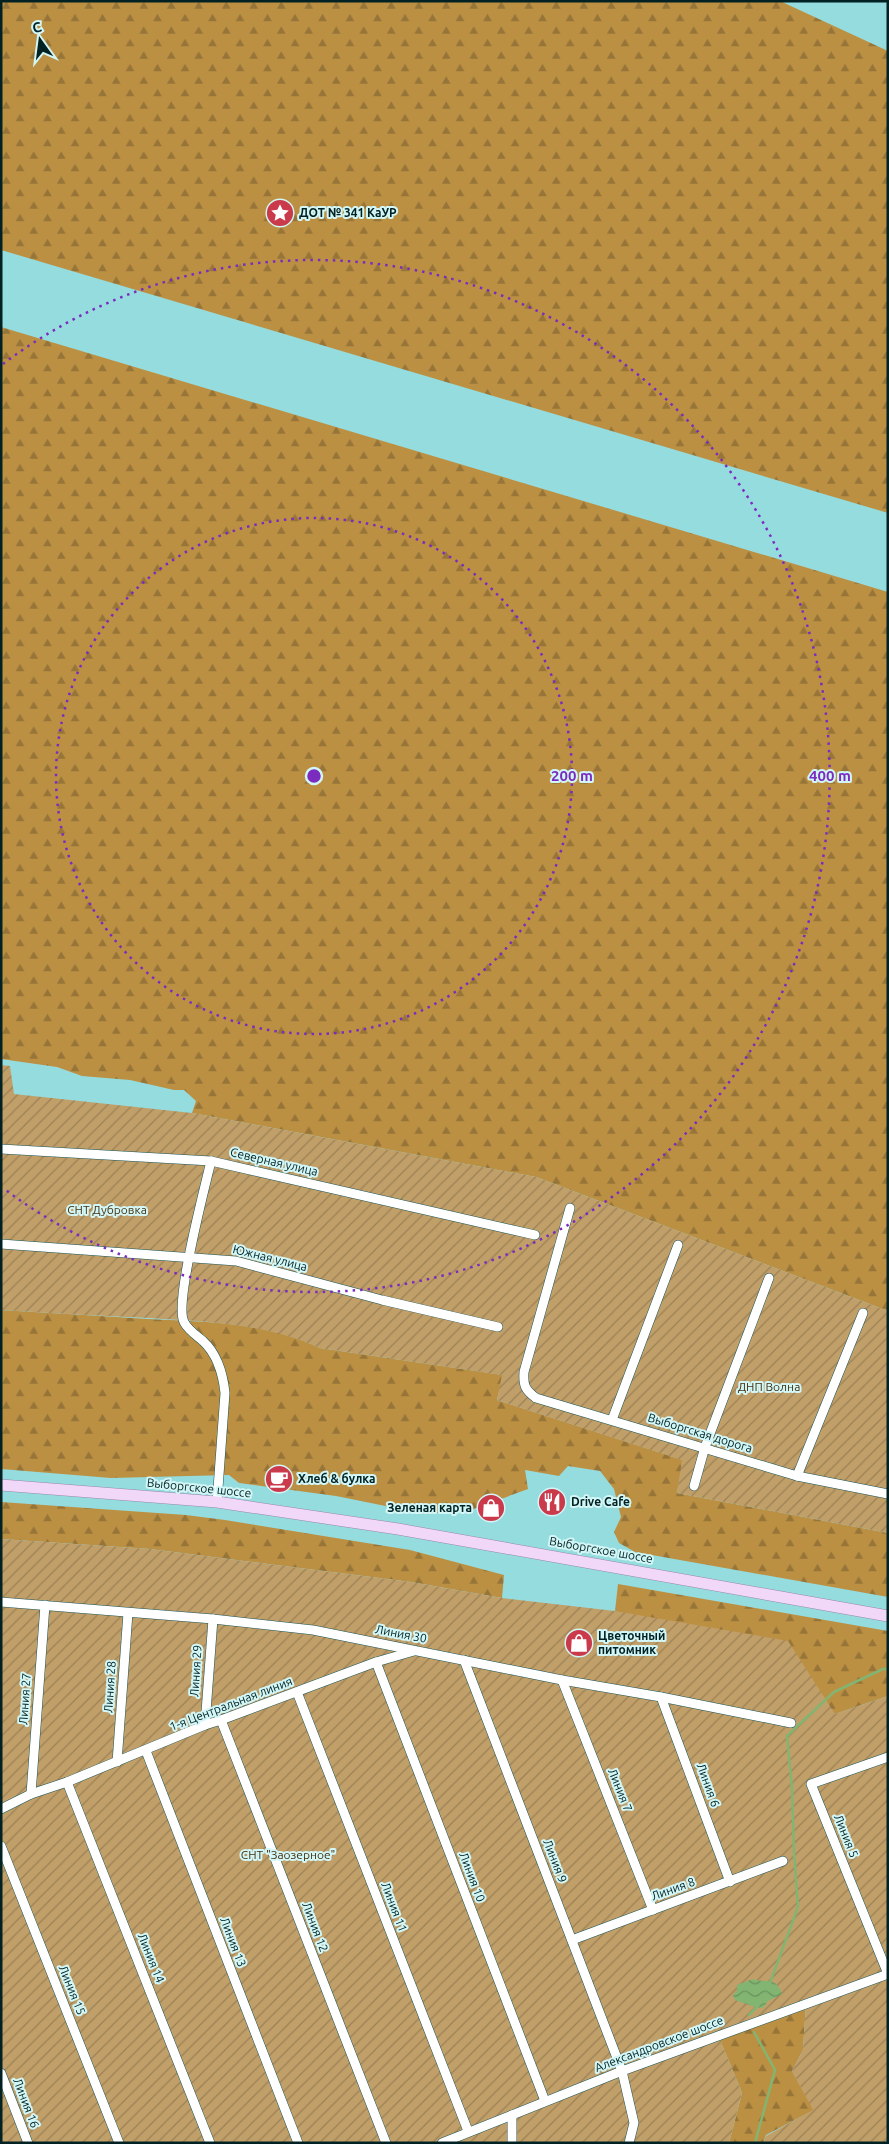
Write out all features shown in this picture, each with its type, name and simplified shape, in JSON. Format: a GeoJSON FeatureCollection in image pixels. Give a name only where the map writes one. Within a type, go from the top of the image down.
{"type":"FeatureCollection","features":[{"type":"Feature","properties":{"kind":"main road","name":"Выборгское шоссе"},"geometry":{"type":"LineString","coordinates":[[1,1485],[217,1502],[398,1528],[888,1616]]}},
{"type":"Feature","properties":{"kind":"street","name":"Северная улица"},"geometry":{"type":"LineString","coordinates":[[1,1149],[211,1161],[536,1235]]}},
{"type":"Feature","properties":{"kind":"street"},"geometry":{"type":"LineString","coordinates":[[211,1161],[189,1256],[181,1310],[184,1322],[205,1342],[218,1362],[223,1374],[225,1392],[217,1502]]}},
{"type":"Feature","properties":{"kind":"street","name":"Выборгская дорога"},"geometry":{"type":"LineString","coordinates":[[570,1208],[524,1372],[523,1384],[527,1392],[536,1398],[797,1476],[888,1494]]}},
{"type":"Feature","properties":{"kind":"street","name":"Южная улица"},"geometry":{"type":"LineString","coordinates":[[1,1244],[189,1256],[236,1261],[382,1300],[498,1327]]}},
{"type":"Feature","properties":{"kind":"street"},"geometry":{"type":"LineString","coordinates":[[612,1420],[678,1246]]}},
{"type":"Feature","properties":{"kind":"street"},"geometry":{"type":"LineString","coordinates":[[694,1486],[705,1447],[769,1278]]}},
{"type":"Feature","properties":{"kind":"street"},"geometry":{"type":"LineString","coordinates":[[797,1476],[863,1313]]}},
{"type":"Feature","properties":{"kind":"street","name":"Линия 30"},"geometry":{"type":"LineString","coordinates":[[1,1602],[213,1619],[313,1630],[562,1680],[661,1697],[791,1723]]}},
{"type":"Feature","properties":{"kind":"street","name":"Линия 27"},"geometry":{"type":"LineString","coordinates":[[31,1794],[44,1605]]}},
{"type":"Feature","properties":{"kind":"street","name":"Линия 28"},"geometry":{"type":"LineString","coordinates":[[117,1762],[128,1613]]}},
{"type":"Feature","properties":{"kind":"street","name":"Линия 29"},"geometry":{"type":"LineString","coordinates":[[205,1724],[213,1619]]}},
{"type":"Feature","properties":{"kind":"street","name":"1-я Центральная линия"},"geometry":{"type":"LineString","coordinates":[[1,1810],[31,1794],[146,1751],[205,1724],[221,1720],[376,1662],[417,1650]]}},
{"type":"Feature","properties":{"kind":"street","name":"Линия 9"},"geometry":{"type":"LineString","coordinates":[[464,1660],[622,2071],[634,2123],[629,2143]]}},
{"type":"Feature","properties":{"kind":"street","name":"Линия 10"},"geometry":{"type":"LineString","coordinates":[[376,1662],[545,2101]]}},
{"type":"Feature","properties":{"kind":"street","name":"Линия 7"},"geometry":{"type":"LineString","coordinates":[[562,1680],[653,1910]]}},
{"type":"Feature","properties":{"kind":"street","name":"Линия 11"},"geometry":{"type":"LineString","coordinates":[[297,1692],[468,2131]]}},
{"type":"Feature","properties":{"kind":"street","name":"Линия 6"},"geometry":{"type":"LineString","coordinates":[[661,1697],[730,1882]]}},
{"type":"Feature","properties":{"kind":"street","name":"Линия 12"},"geometry":{"type":"LineString","coordinates":[[221,1720],[386,2143]]}},
{"type":"Feature","properties":{"kind":"street","name":"Линия 13"},"geometry":{"type":"LineString","coordinates":[[146,1751],[298,2143]]}},
{"type":"Feature","properties":{"kind":"street","name":"Линия 5"},"geometry":{"type":"LineString","coordinates":[[888,1757],[811,1784],[888,1974]]}},
{"type":"Feature","properties":{"kind":"street","name":"Линия 14"},"geometry":{"type":"LineString","coordinates":[[67,1782],[210,2143]]}},
{"type":"Feature","properties":{"kind":"street","name":"Линия 15"},"geometry":{"type":"LineString","coordinates":[[1,1846],[118,2143]]}},
{"type":"Feature","properties":{"kind":"street","name":"Линия 8"},"geometry":{"type":"LineString","coordinates":[[572,1940],[783,1861]]}},
{"type":"Feature","properties":{"kind":"street","name":"Александровское шоссе"},"geometry":{"type":"LineString","coordinates":[[442,2143],[622,2071],[888,1974]]}},
{"type":"Feature","properties":{"kind":"street","name":"Линия 16"},"geometry":{"type":"LineString","coordinates":[[1,2073],[28,2143]]}},
{"type":"Feature","properties":{"kind":"street"},"geometry":{"type":"LineString","coordinates":[[512,2115],[512,2143]]}},
{"type":"Feature","properties":{"kind":"green space"},"geometry":{"type":"Polygon","coordinates":[[[1,1],[780,1],[888,51],[888,513],[1,250],[1,1]]]}},
{"type":"Feature","properties":{"kind":"green space"},"geometry":{"type":"Polygon","coordinates":[[[1,327],[888,592],[888,1311],[536,1177],[192,1113],[196,1101],[184,1090],[174,1090],[130,1080],[82,1076],[57,1067],[1,1059],[1,327]]]}},
{"type":"Feature","properties":{"kind":"green space"},"geometry":{"type":"Polygon","coordinates":[[[1,1065],[10,1066],[14,1094],[192,1113],[536,1177],[888,1311],[888,1533],[677,1493],[682,1460],[497,1400],[502,1375],[320,1348],[279,1333],[236,1325],[171,1319],[1,1310],[1,1065]]]}},
{"type":"Feature","properties":{"kind":"green space"},"geometry":{"type":"Polygon","coordinates":[[[1,1310],[236,1325],[278,1333],[320,1348],[503,1375],[497,1400],[683,1460],[677,1493],[888,1533],[888,1597],[635,1552],[619,1543],[614,1532],[621,1517],[614,1489],[600,1471],[568,1466],[559,1476],[525,1470],[528,1489],[471,1510],[425,1514],[336,1496],[239,1483],[229,1475],[111,1478],[1,1469],[1,1310]]]}},
{"type":"Feature","properties":{"kind":"green space"},"geometry":{"type":"Polygon","coordinates":[[[1,1502],[186,1515],[410,1550],[504,1575],[502,1598],[411,1582],[150,1549],[1,1539],[1,1502]]]}},
{"type":"Feature","properties":{"kind":"green space","name":"СНТ \"Заозерное\""},"geometry":{"type":"Polygon","coordinates":[[[1,1539],[150,1549],[411,1582],[502,1598],[615,1611],[788,1641],[835,1714],[888,1696],[888,2143],[763,2143],[766,2136],[813,2110],[792,2071],[803,2050],[806,2003],[718,2035],[742,2093],[729,2143],[1,2143],[1,1539]]]}},
{"type":"Feature","properties":{"kind":"green space"},"geometry":{"type":"Polygon","coordinates":[[[618,1584],[888,1631],[888,1696],[835,1714],[615,1611],[618,1584]]]}},
{"type":"Feature","properties":{"kind":"green space"},"geometry":{"type":"Polygon","coordinates":[[[806,2003],[803,2050],[792,2071],[814,2110],[766,2135],[763,2143],[729,2143],[742,2093],[718,2035],[806,2003]]]}},
{"type":"Feature","properties":{"kind":"water"},"geometry":{"type":"Polygon","coordinates":[[[753,1979],[773,1982],[782,1994],[768,2001],[763,2008],[735,2000],[733,1995],[737,1991],[737,1985],[753,1979]]]}},
{"type":"Feature","properties":{"kind":"waterway"},"geometry":{"type":"LineString","coordinates":[[770,1983],[798,1907],[792,1789],[787,1736],[834,1692],[883,1669],[888,1669]]}},
{"type":"Feature","properties":{"kind":"waterway"},"geometry":{"type":"LineString","coordinates":[[749,2015],[759,2005]]}},
{"type":"Feature","properties":{"kind":"waterway"},"geometry":{"type":"LineString","coordinates":[[754,2032],[775,2070],[755,2143]]}},
{"type":"Feature","properties":{"kind":"place","name":"ДОТ № 341 КаУР"},"geometry":{"type":"Point","coordinates":[280,213]}},
{"type":"Feature","properties":{"kind":"place","name":"Хлеб & булка"},"geometry":{"type":"Point","coordinates":[279,1479]}},
{"type":"Feature","properties":{"kind":"place","name":"Drive Cafe"},"geometry":{"type":"Point","coordinates":[552,1502]}},
{"type":"Feature","properties":{"kind":"place","name":"Зеленая карта"},"geometry":{"type":"Point","coordinates":[491,1508]}},
{"type":"Feature","properties":{"kind":"place","name":"Цветочный питомник"},"geometry":{"type":"Point","coordinates":[579,1643]}},
{"type":"Feature","properties":{"kind":"park label","name":"СНТ Дубровка"},"geometry":{"type":"Point","coordinates":[107,1210]}},
{"type":"Feature","properties":{"kind":"park label","name":"ДНП Волна"},"geometry":{"type":"Point","coordinates":[769,1387]}}]}
